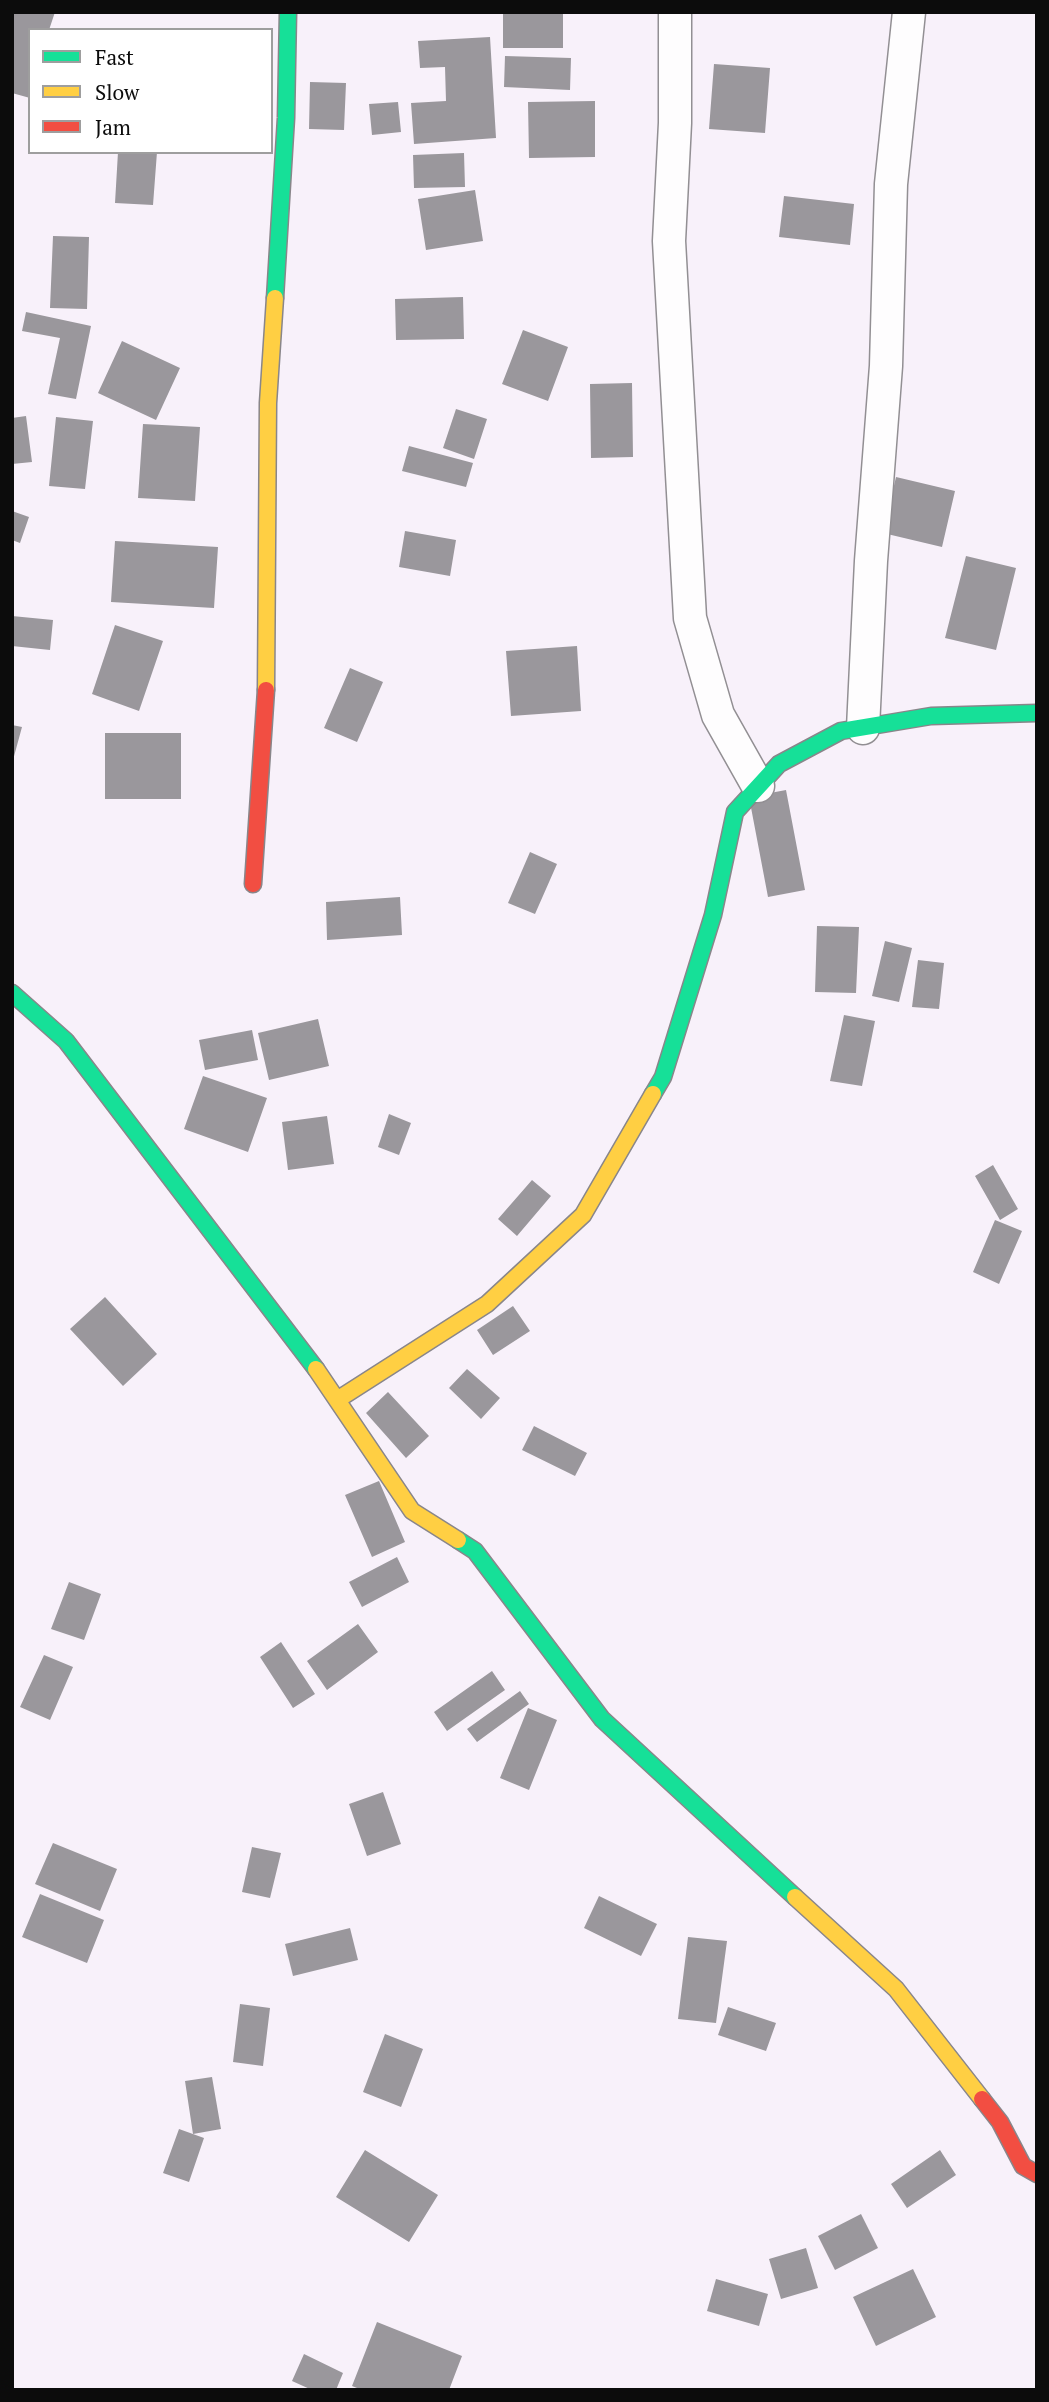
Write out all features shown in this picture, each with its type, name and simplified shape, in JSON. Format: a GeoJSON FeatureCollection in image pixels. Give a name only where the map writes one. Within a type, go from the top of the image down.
{"type":"FeatureCollection","features":[{"type":"Feature","properties":{"kind":"street"},"geometry":{"type":"LineString","coordinates":[[253,884],[267,673],[268,403],[286,118],[288,12]]}},
{"type":"Feature","properties":{"kind":"street"},"geometry":{"type":"LineString","coordinates":[[675,12],[675,123],[669,241],[690,618],[718,715],[758,786]]}},
{"type":"Feature","properties":{"kind":"street"},"geometry":{"type":"LineString","coordinates":[[863,727],[871,561],[886,366],[891,184],[909,12]]}},
{"type":"Feature","properties":{"kind":"street"},"geometry":{"type":"LineString","coordinates":[[337,1400],[487,1304],[583,1215],[663,1077],[713,915],[735,811],[779,764],[841,731],[931,716],[1037,713]]}},
{"type":"Feature","properties":{"kind":"street"},"geometry":{"type":"LineString","coordinates":[[12,993],[66,1041],[337,1400],[412,1511],[475,1551],[602,1719],[896,1989],[1000,2122],[1023,2165],[1037,2174]]}},
{"type":"Feature","properties":{"kind":"building"},"geometry":{"type":"Polygon","coordinates":[[[12,12],[55,12],[50,28],[28,28],[28,97],[12,93],[12,12]]]}},
{"type":"Feature","properties":{"kind":"building"},"geometry":{"type":"Polygon","coordinates":[[[503,12],[563,12],[563,48],[503,48],[503,12]]]}},
{"type":"Feature","properties":{"kind":"building"},"geometry":{"type":"Polygon","coordinates":[[[490,37],[496,138],[414,144],[411,103],[446,101],[445,67],[420,68],[418,41],[490,37]]]}},
{"type":"Feature","properties":{"kind":"building"},"geometry":{"type":"Polygon","coordinates":[[[505,56],[571,58],[570,90],[504,87],[505,56]]]}},
{"type":"Feature","properties":{"kind":"building"},"geometry":{"type":"Polygon","coordinates":[[[714,64],[770,68],[765,133],[709,129],[714,64]]]}},
{"type":"Feature","properties":{"kind":"building"},"geometry":{"type":"Polygon","coordinates":[[[310,82],[346,83],[344,130],[309,129],[310,82]]]}},
{"type":"Feature","properties":{"kind":"building"},"geometry":{"type":"Polygon","coordinates":[[[595,101],[595,157],[529,158],[528,102],[595,101]]]}},
{"type":"Feature","properties":{"kind":"building"},"geometry":{"type":"Polygon","coordinates":[[[398,102],[401,132],[372,135],[369,104],[398,102]]]}},
{"type":"Feature","properties":{"kind":"building"},"geometry":{"type":"Polygon","coordinates":[[[464,153],[465,187],[414,188],[413,155],[464,153]]]}},
{"type":"Feature","properties":{"kind":"building"},"geometry":{"type":"Polygon","coordinates":[[[118,154],[157,154],[153,205],[115,203],[118,154]]]}},
{"type":"Feature","properties":{"kind":"building"},"geometry":{"type":"Polygon","coordinates":[[[475,190],[483,241],[426,250],[418,199],[475,190]]]}},
{"type":"Feature","properties":{"kind":"building"},"geometry":{"type":"Polygon","coordinates":[[[784,196],[854,204],[850,245],[779,237],[784,196]]]}},
{"type":"Feature","properties":{"kind":"building"},"geometry":{"type":"Polygon","coordinates":[[[53,236],[89,237],[87,309],[50,308],[53,236]]]}},
{"type":"Feature","properties":{"kind":"building"},"geometry":{"type":"Polygon","coordinates":[[[463,297],[464,339],[396,340],[395,299],[463,297]]]}},
{"type":"Feature","properties":{"kind":"building"},"geometry":{"type":"Polygon","coordinates":[[[26,312],[91,326],[76,399],[48,394],[60,338],[22,331],[26,312]]]}},
{"type":"Feature","properties":{"kind":"building"},"geometry":{"type":"Polygon","coordinates":[[[523,330],[568,347],[548,401],[502,384],[523,330]]]}},
{"type":"Feature","properties":{"kind":"building"},"geometry":{"type":"Polygon","coordinates":[[[122,341],[180,368],[156,420],[98,393],[122,341]]]}},
{"type":"Feature","properties":{"kind":"building"},"geometry":{"type":"Polygon","coordinates":[[[632,383],[633,457],[591,458],[590,384],[632,383]]]}},
{"type":"Feature","properties":{"kind":"building"},"geometry":{"type":"Polygon","coordinates":[[[456,409],[487,419],[474,459],[443,448],[456,409]]]}},
{"type":"Feature","properties":{"kind":"building"},"geometry":{"type":"Polygon","coordinates":[[[26,416],[32,462],[12,464],[12,418],[26,416]]]}},
{"type":"Feature","properties":{"kind":"building"},"geometry":{"type":"Polygon","coordinates":[[[56,417],[93,421],[85,489],[49,486],[56,417]]]}},
{"type":"Feature","properties":{"kind":"building"},"geometry":{"type":"Polygon","coordinates":[[[143,424],[200,427],[195,501],[138,498],[143,424]]]}},
{"type":"Feature","properties":{"kind":"building"},"geometry":{"type":"Polygon","coordinates":[[[409,446],[473,463],[466,487],[402,471],[409,446]]]}},
{"type":"Feature","properties":{"kind":"building"},"geometry":{"type":"Polygon","coordinates":[[[896,477],[955,491],[942,547],[883,533],[896,477]]]}},
{"type":"Feature","properties":{"kind":"building"},"geometry":{"type":"Polygon","coordinates":[[[12,511],[29,517],[20,543],[12,540],[12,511]]]}},
{"type":"Feature","properties":{"kind":"building"},"geometry":{"type":"Polygon","coordinates":[[[405,531],[456,540],[450,576],[399,567],[405,531]]]}},
{"type":"Feature","properties":{"kind":"building"},"geometry":{"type":"Polygon","coordinates":[[[115,541],[218,547],[214,608],[111,602],[115,541]]]}},
{"type":"Feature","properties":{"kind":"building"},"geometry":{"type":"Polygon","coordinates":[[[966,556],[1016,568],[996,650],[945,638],[966,556]]]}},
{"type":"Feature","properties":{"kind":"building"},"geometry":{"type":"Polygon","coordinates":[[[12,616],[53,620],[50,650],[12,646],[12,616]]]}},
{"type":"Feature","properties":{"kind":"building"},"geometry":{"type":"Polygon","coordinates":[[[115,625],[163,641],[139,711],[92,694],[115,625]]]}},
{"type":"Feature","properties":{"kind":"building"},"geometry":{"type":"Polygon","coordinates":[[[577,646],[581,711],[511,716],[506,651],[577,646]]]}},
{"type":"Feature","properties":{"kind":"building"},"geometry":{"type":"Polygon","coordinates":[[[350,668],[383,682],[357,742],[324,728],[350,668]]]}},
{"type":"Feature","properties":{"kind":"building"},"geometry":{"type":"Polygon","coordinates":[[[12,725],[22,727],[13,760],[12,759],[12,725]]]}},
{"type":"Feature","properties":{"kind":"building"},"geometry":{"type":"Polygon","coordinates":[[[105,733],[181,733],[181,799],[105,799],[105,733]]]}},
{"type":"Feature","properties":{"kind":"building"},"geometry":{"type":"Polygon","coordinates":[[[786,790],[805,890],[768,897],[749,797],[786,790]]]}},
{"type":"Feature","properties":{"kind":"building"},"geometry":{"type":"Polygon","coordinates":[[[530,852],[557,864],[535,914],[508,903],[530,852]]]}},
{"type":"Feature","properties":{"kind":"building"},"geometry":{"type":"Polygon","coordinates":[[[400,897],[402,935],[327,940],[326,902],[400,897]]]}},
{"type":"Feature","properties":{"kind":"building"},"geometry":{"type":"Polygon","coordinates":[[[817,926],[859,927],[856,993],[815,992],[817,926]]]}},
{"type":"Feature","properties":{"kind":"building"},"geometry":{"type":"Polygon","coordinates":[[[885,941],[912,948],[899,1002],[872,996],[885,941]]]}},
{"type":"Feature","properties":{"kind":"building"},"geometry":{"type":"Polygon","coordinates":[[[918,960],[944,963],[939,1009],[912,1007],[918,960]]]}},
{"type":"Feature","properties":{"kind":"building"},"geometry":{"type":"Polygon","coordinates":[[[844,1015],[875,1021],[862,1086],[830,1081],[844,1015]]]}},
{"type":"Feature","properties":{"kind":"building"},"geometry":{"type":"Polygon","coordinates":[[[318,1019],[329,1066],[269,1080],[258,1033],[318,1019]]]}},
{"type":"Feature","properties":{"kind":"building"},"geometry":{"type":"Polygon","coordinates":[[[252,1030],[258,1060],[205,1070],[199,1040],[252,1030]]]}},
{"type":"Feature","properties":{"kind":"building"},"geometry":{"type":"Polygon","coordinates":[[[203,1076],[267,1098],[248,1152],[184,1129],[203,1076]]]}},
{"type":"Feature","properties":{"kind":"building"},"geometry":{"type":"Polygon","coordinates":[[[389,1114],[411,1123],[399,1155],[378,1147],[389,1114]]]}},
{"type":"Feature","properties":{"kind":"building"},"geometry":{"type":"Polygon","coordinates":[[[327,1116],[334,1164],[288,1170],[282,1122],[327,1116]]]}},
{"type":"Feature","properties":{"kind":"building"},"geometry":{"type":"Polygon","coordinates":[[[993,1165],[1018,1209],[1000,1220],[975,1176],[993,1165]]]}},
{"type":"Feature","properties":{"kind":"building"},"geometry":{"type":"Polygon","coordinates":[[[532,1180],[551,1196],[517,1236],[498,1219],[532,1180]]]}},
{"type":"Feature","properties":{"kind":"building"},"geometry":{"type":"Polygon","coordinates":[[[995,1220],[1022,1231],[999,1284],[973,1272],[995,1220]]]}},
{"type":"Feature","properties":{"kind":"building"},"geometry":{"type":"Polygon","coordinates":[[[105,1297],[157,1354],[123,1386],[70,1329],[105,1297]]]}},
{"type":"Feature","properties":{"kind":"building"},"geometry":{"type":"Polygon","coordinates":[[[513,1306],[530,1331],[493,1355],[477,1330],[513,1306]]]}},
{"type":"Feature","properties":{"kind":"building"},"geometry":{"type":"Polygon","coordinates":[[[467,1369],[500,1398],[481,1419],[449,1388],[467,1369]]]}},
{"type":"Feature","properties":{"kind":"building"},"geometry":{"type":"Polygon","coordinates":[[[388,1392],[429,1436],[406,1458],[366,1413],[388,1392]]]}},
{"type":"Feature","properties":{"kind":"building"},"geometry":{"type":"Polygon","coordinates":[[[534,1426],[587,1453],[575,1476],[522,1450],[534,1426]]]}},
{"type":"Feature","properties":{"kind":"building"},"geometry":{"type":"Polygon","coordinates":[[[379,1481],[405,1542],[372,1557],[345,1495],[379,1481]]]}},
{"type":"Feature","properties":{"kind":"building"},"geometry":{"type":"Polygon","coordinates":[[[397,1557],[409,1582],[362,1607],[349,1582],[397,1557]]]}},
{"type":"Feature","properties":{"kind":"building"},"geometry":{"type":"Polygon","coordinates":[[[69,1582],[101,1594],[84,1640],[51,1629],[69,1582]]]}},
{"type":"Feature","properties":{"kind":"building"},"geometry":{"type":"Polygon","coordinates":[[[358,1624],[378,1652],[327,1690],[307,1661],[358,1624]]]}},
{"type":"Feature","properties":{"kind":"building"},"geometry":{"type":"Polygon","coordinates":[[[281,1642],[315,1694],[293,1708],[260,1657],[281,1642]]]}},
{"type":"Feature","properties":{"kind":"building"},"geometry":{"type":"Polygon","coordinates":[[[44,1655],[73,1667],[50,1720],[20,1707],[44,1655]]]}},
{"type":"Feature","properties":{"kind":"building"},"geometry":{"type":"Polygon","coordinates":[[[492,1671],[505,1690],[447,1731],[434,1712],[492,1671]]]}},
{"type":"Feature","properties":{"kind":"building"},"geometry":{"type":"Polygon","coordinates":[[[520,1691],[529,1704],[477,1742],[467,1729],[520,1691]]]}},
{"type":"Feature","properties":{"kind":"building"},"geometry":{"type":"Polygon","coordinates":[[[528,1708],[557,1720],[529,1790],[500,1778],[528,1708]]]}},
{"type":"Feature","properties":{"kind":"building"},"geometry":{"type":"Polygon","coordinates":[[[383,1792],[401,1844],[367,1856],[349,1804],[383,1792]]]}},
{"type":"Feature","properties":{"kind":"building"},"geometry":{"type":"Polygon","coordinates":[[[53,1843],[117,1869],[100,1911],[35,1884],[53,1843]]]}},
{"type":"Feature","properties":{"kind":"building"},"geometry":{"type":"Polygon","coordinates":[[[252,1847],[281,1853],[270,1898],[242,1892],[252,1847]]]}},
{"type":"Feature","properties":{"kind":"building"},"geometry":{"type":"Polygon","coordinates":[[[40,1894],[104,1920],[87,1963],[22,1937],[40,1894]]]}},
{"type":"Feature","properties":{"kind":"building"},"geometry":{"type":"Polygon","coordinates":[[[599,1896],[657,1924],[641,1956],[584,1928],[599,1896]]]}},
{"type":"Feature","properties":{"kind":"building"},"geometry":{"type":"Polygon","coordinates":[[[350,1928],[358,1960],[293,1976],[285,1944],[350,1928]]]}},
{"type":"Feature","properties":{"kind":"building"},"geometry":{"type":"Polygon","coordinates":[[[688,1937],[727,1941],[716,2023],[678,2019],[688,1937]]]}},
{"type":"Feature","properties":{"kind":"building"},"geometry":{"type":"Polygon","coordinates":[[[240,2004],[270,2008],[263,2066],[233,2062],[240,2004]]]}},
{"type":"Feature","properties":{"kind":"building"},"geometry":{"type":"Polygon","coordinates":[[[728,2007],[776,2023],[766,2051],[718,2035],[728,2007]]]}},
{"type":"Feature","properties":{"kind":"building"},"geometry":{"type":"Polygon","coordinates":[[[385,2034],[423,2049],[401,2107],[363,2092],[385,2034]]]}},
{"type":"Feature","properties":{"kind":"building"},"geometry":{"type":"Polygon","coordinates":[[[212,2077],[221,2129],[193,2134],[185,2081],[212,2077]]]}},
{"type":"Feature","properties":{"kind":"building"},"geometry":{"type":"Polygon","coordinates":[[[179,2129],[204,2138],[189,2182],[163,2173],[179,2129]]]}},
{"type":"Feature","properties":{"kind":"building"},"geometry":{"type":"Polygon","coordinates":[[[365,2150],[438,2195],[409,2242],[336,2197],[365,2150]]]}},
{"type":"Feature","properties":{"kind":"building"},"geometry":{"type":"Polygon","coordinates":[[[940,2150],[956,2175],[907,2208],[891,2184],[940,2150]]]}},
{"type":"Feature","properties":{"kind":"building"},"geometry":{"type":"Polygon","coordinates":[[[861,2214],[878,2248],[835,2270],[818,2236],[861,2214]]]}},
{"type":"Feature","properties":{"kind":"building"},"geometry":{"type":"Polygon","coordinates":[[[806,2248],[818,2288],[781,2299],[769,2259],[806,2248]]]}},
{"type":"Feature","properties":{"kind":"building"},"geometry":{"type":"Polygon","coordinates":[[[913,2269],[936,2317],[876,2346],[853,2297],[913,2269]]]}},
{"type":"Feature","properties":{"kind":"building"},"geometry":{"type":"Polygon","coordinates":[[[716,2279],[768,2294],[759,2326],[707,2311],[716,2279]]]}},
{"type":"Feature","properties":{"kind":"building"},"geometry":{"type":"Polygon","coordinates":[[[377,2322],[462,2356],[449,2390],[362,2390],[352,2386],[377,2322]]]}},
{"type":"Feature","properties":{"kind":"building"},"geometry":{"type":"Polygon","coordinates":[[[304,2354],[343,2373],[336,2390],[312,2390],[292,2381],[304,2354]]]}},
{"type":"Feature","properties":{"kind":"traffic: fast"},"geometry":{"type":"LineString","coordinates":[[275,298],[286,118],[288,12]]}},
{"type":"Feature","properties":{"kind":"traffic: fast"},"geometry":{"type":"LineString","coordinates":[[653,1094],[663,1077],[713,915],[735,812],[779,764],[841,731],[931,716],[1037,713]]}},
{"type":"Feature","properties":{"kind":"traffic: fast"},"geometry":{"type":"LineString","coordinates":[[12,993],[66,1041],[316,1369]]}},
{"type":"Feature","properties":{"kind":"traffic: fast"},"geometry":{"type":"LineString","coordinates":[[458,1540],[475,1551],[602,1719],[795,1897]]}},
{"type":"Feature","properties":{"kind":"traffic: slow"},"geometry":{"type":"LineString","coordinates":[[266,690],[268,403],[275,298]]}},
{"type":"Feature","properties":{"kind":"traffic: slow"},"geometry":{"type":"LineString","coordinates":[[337,1400],[487,1304],[583,1215],[653,1094]]}},
{"type":"Feature","properties":{"kind":"traffic: slow"},"geometry":{"type":"LineString","coordinates":[[316,1369],[412,1511],[458,1540]]}},
{"type":"Feature","properties":{"kind":"traffic: slow"},"geometry":{"type":"LineString","coordinates":[[795,1897],[896,1989],[982,2099]]}},
{"type":"Feature","properties":{"kind":"traffic: jam"},"geometry":{"type":"LineString","coordinates":[[253,884],[266,690]]}},
{"type":"Feature","properties":{"kind":"traffic: jam"},"geometry":{"type":"LineString","coordinates":[[982,2099],[1000,2122],[1023,2166],[1037,2174]]}}]}
